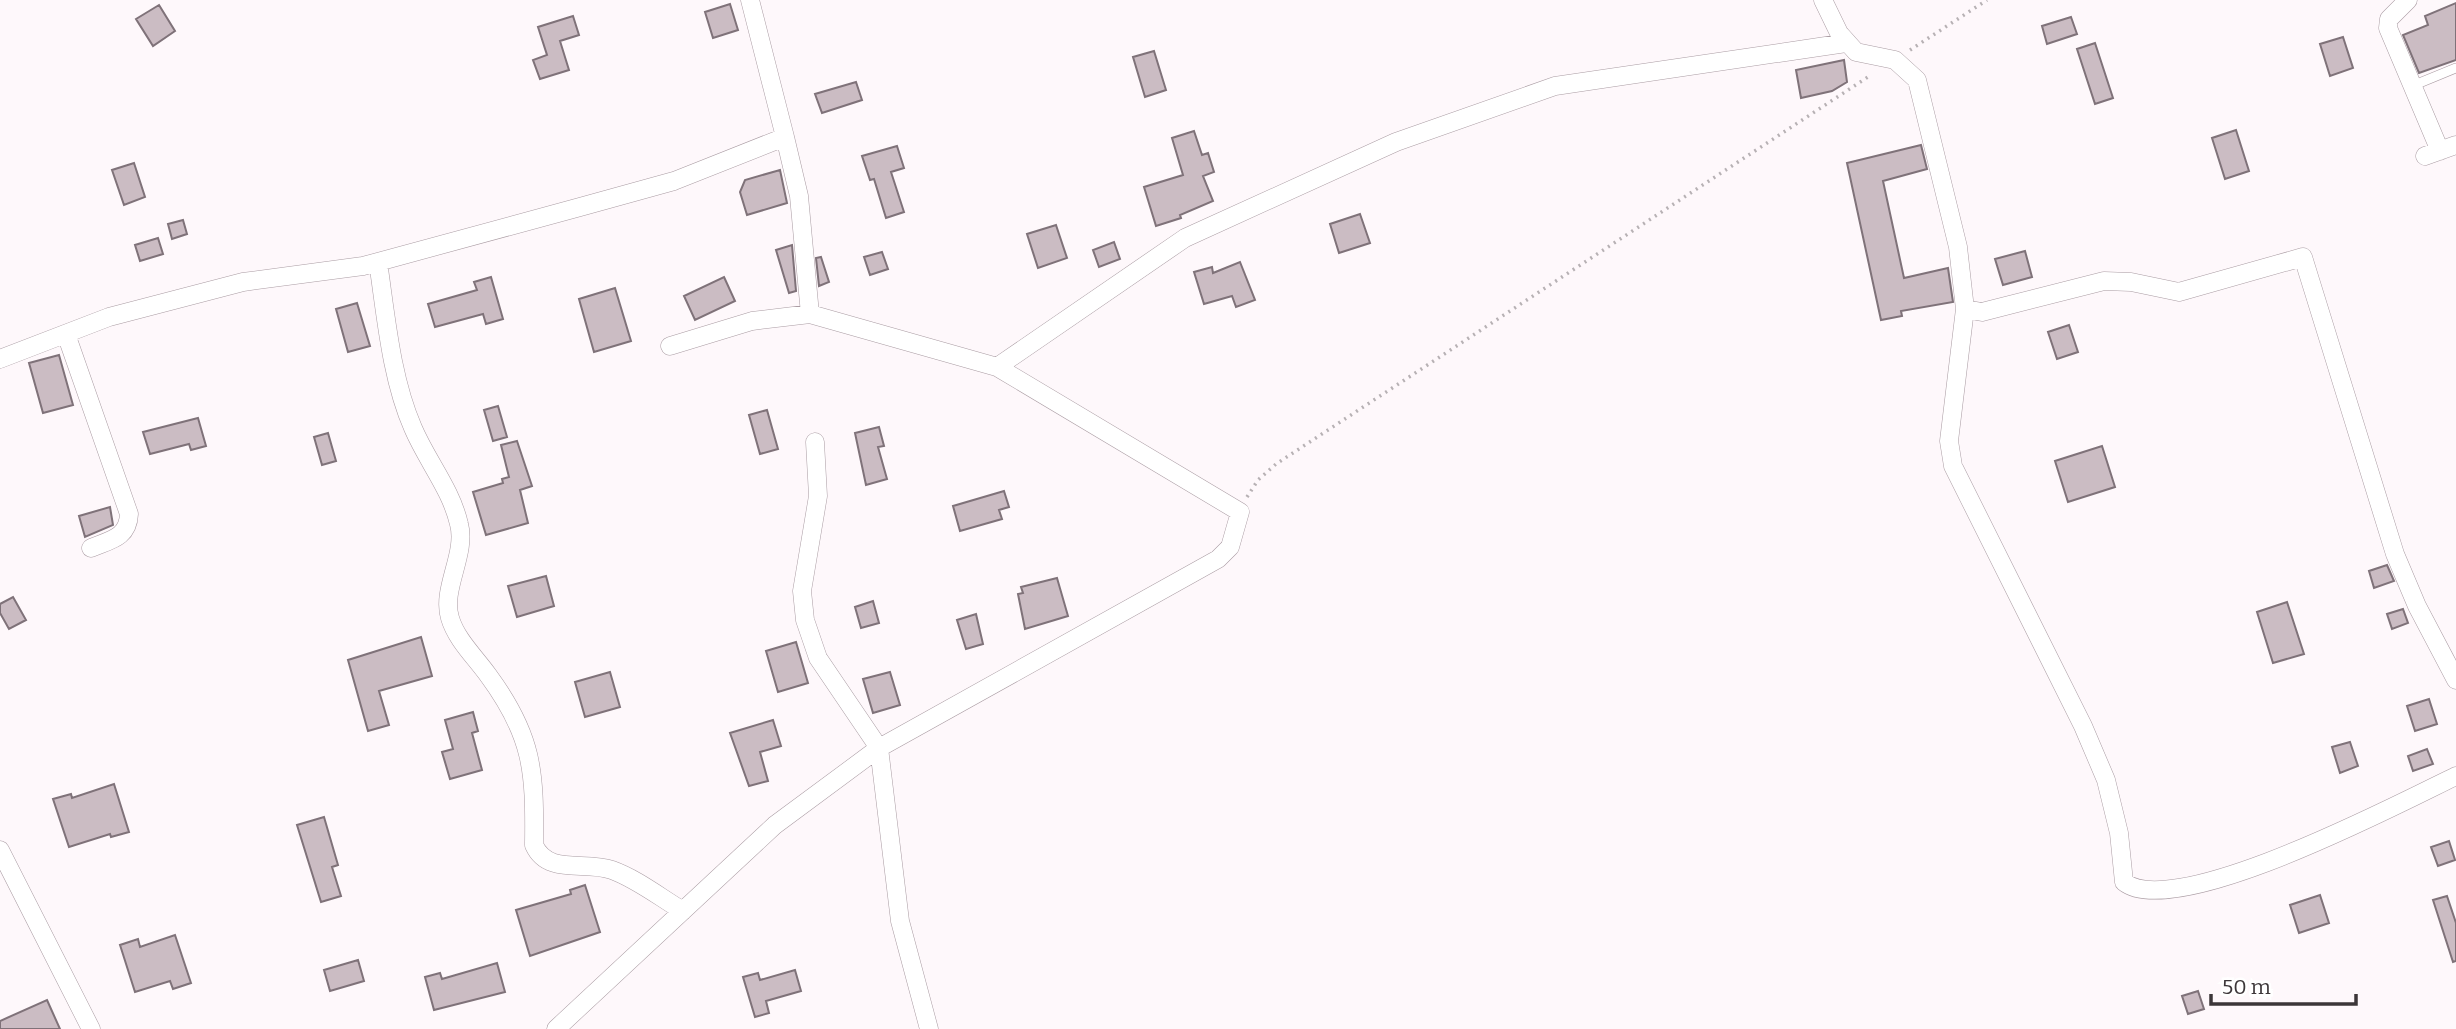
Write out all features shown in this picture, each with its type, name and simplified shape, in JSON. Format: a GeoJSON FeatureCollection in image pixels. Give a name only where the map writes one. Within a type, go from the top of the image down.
{"type":"FeatureCollection","features":[{"type":"Feature","properties":{"kind":"street"},"geometry":{"type":"LineString","coordinates":[[750,0],[799,196],[810,314]]}},
{"type":"Feature","properties":{"kind":"street"},"geometry":{"type":"LineString","coordinates":[[1823,0],[1846,43],[1856,52],[1895,60],[1917,80],[1958,247],[1965,309],[1949,441],[1953,466],[2083,726],[2106,780],[2119,833],[2124,881],[2141,891],[2162,891],[2274,862],[2456,776]]}},
{"type":"Feature","properties":{"kind":"street"},"geometry":{"type":"LineString","coordinates":[[2408,0],[2389,19],[2388,28],[2440,151]]}},
{"type":"Feature","properties":{"kind":"street"},"geometry":{"type":"LineString","coordinates":[[997,367],[1185,238],[1396,142],[1555,86],[1846,43]]}},
{"type":"Feature","properties":{"kind":"street"},"geometry":{"type":"LineString","coordinates":[[0,359],[109,317],[243,282],[378,262],[674,181],[785,138]]}},
{"type":"Feature","properties":{"kind":"street"},"geometry":{"type":"LineString","coordinates":[[1965,309],[1982,312],[2104,281],[2131,282],[2179,292],[2303,257],[2395,554],[2417,606],[2456,680]]}},
{"type":"Feature","properties":{"kind":"street"},"geometry":{"type":"LineString","coordinates":[[378,262],[391,342],[406,408],[413,428],[450,498],[460,527],[448,614],[466,646],[511,708],[523,734],[534,780],[534,845],[538,854],[559,865],[597,866],[614,870],[683,911]]}},
{"type":"Feature","properties":{"kind":"street"},"geometry":{"type":"LineString","coordinates":[[556,1029],[775,825],[878,748],[1218,559],[1230,547],[1240,512],[997,367],[810,314],[752,321],[670,346]]}},
{"type":"Feature","properties":{"kind":"street"},"geometry":{"type":"LineString","coordinates":[[66,334],[129,514],[128,527],[122,534],[91,548]]}},
{"type":"Feature","properties":{"kind":"street"},"geometry":{"type":"LineString","coordinates":[[815,442],[818,496],[802,591],[805,620],[818,658],[878,748],[900,921],[929,1029]]}},
{"type":"Feature","properties":{"kind":"street"},"geometry":{"type":"LineString","coordinates":[[0,850],[91,1029]]}},
{"type":"Feature","properties":{"kind":"lane"},"geometry":{"type":"LineString","coordinates":[[2412,86],[2456,68]]}},
{"type":"Feature","properties":{"kind":"path"},"geometry":{"type":"LineString","coordinates":[[1240,512],[1258,480],[1276,464],[1987,0]]}},
{"type":"Feature","properties":{"kind":"building"},"geometry":{"type":"Polygon","coordinates":[[[2456,3],[2456,60],[2419,73],[2403,35],[2428,25],[2425,16],[2456,3]]]}},
{"type":"Feature","properties":{"kind":"building"},"geometry":{"type":"Polygon","coordinates":[[[730,4],[738,30],[713,38],[705,12],[730,4]]]}},
{"type":"Feature","properties":{"kind":"building"},"geometry":{"type":"Polygon","coordinates":[[[159,5],[175,31],[153,46],[136,19],[159,5]]]}},
{"type":"Feature","properties":{"kind":"building"},"geometry":{"type":"Polygon","coordinates":[[[573,16],[579,35],[560,41],[569,70],[540,79],[533,60],[547,55],[538,27],[573,16]]]}},
{"type":"Feature","properties":{"kind":"building"},"geometry":{"type":"Polygon","coordinates":[[[2071,17],[2077,34],[2047,44],[2042,26],[2071,17]]]}},
{"type":"Feature","properties":{"kind":"building"},"geometry":{"type":"Polygon","coordinates":[[[2343,37],[2353,68],[2330,76],[2320,44],[2343,37]]]}},
{"type":"Feature","properties":{"kind":"building"},"geometry":{"type":"Polygon","coordinates":[[[2095,43],[2113,98],[2095,104],[2077,49],[2095,43]]]}},
{"type":"Feature","properties":{"kind":"building"},"geometry":{"type":"Polygon","coordinates":[[[1154,51],[1166,90],[1145,97],[1133,57],[1154,51]]]}},
{"type":"Feature","properties":{"kind":"building"},"geometry":{"type":"Polygon","coordinates":[[[1844,60],[1847,82],[1832,91],[1801,98],[1796,70],[1844,60]]]}},
{"type":"Feature","properties":{"kind":"building"},"geometry":{"type":"Polygon","coordinates":[[[856,82],[862,100],[822,113],[815,94],[856,82]]]}},
{"type":"Feature","properties":{"kind":"building"},"geometry":{"type":"Polygon","coordinates":[[[2236,130],[2249,171],[2225,179],[2212,138],[2236,130]]]}},
{"type":"Feature","properties":{"kind":"building"},"geometry":{"type":"Polygon","coordinates":[[[1194,131],[1202,155],[1208,153],[1214,172],[1203,176],[1213,201],[1180,215],[1181,218],[1156,226],[1144,187],[1183,175],[1172,138],[1194,131]]]}},
{"type":"Feature","properties":{"kind":"building"},"geometry":{"type":"Polygon","coordinates":[[[1921,145],[1927,169],[1883,181],[1904,278],[1948,268],[1953,302],[1901,311],[1902,316],[1881,320],[1847,163],[1921,145]]]}},
{"type":"Feature","properties":{"kind":"building"},"geometry":{"type":"Polygon","coordinates":[[[897,146],[904,168],[891,172],[904,212],[886,218],[874,179],[870,180],[862,156],[897,146]]]}},
{"type":"Feature","properties":{"kind":"building"},"geometry":{"type":"Polygon","coordinates":[[[134,163],[145,197],[124,205],[112,170],[134,163]]]}},
{"type":"Feature","properties":{"kind":"building"},"geometry":{"type":"Polygon","coordinates":[[[780,170],[787,203],[747,215],[740,192],[745,180],[780,170]]]}},
{"type":"Feature","properties":{"kind":"building"},"geometry":{"type":"Polygon","coordinates":[[[1360,214],[1370,243],[1339,253],[1330,224],[1360,214]]]}},
{"type":"Feature","properties":{"kind":"building"},"geometry":{"type":"Polygon","coordinates":[[[183,220],[187,234],[172,239],[168,224],[183,220]]]}},
{"type":"Feature","properties":{"kind":"building"},"geometry":{"type":"Polygon","coordinates":[[[1056,225],[1067,258],[1038,268],[1027,234],[1056,225]]]}},
{"type":"Feature","properties":{"kind":"building"},"geometry":{"type":"Polygon","coordinates":[[[158,238],[163,254],[140,261],[135,245],[158,238]]]}},
{"type":"Feature","properties":{"kind":"building"},"geometry":{"type":"Polygon","coordinates":[[[1114,242],[1120,259],[1099,267],[1093,250],[1114,242]]]}},
{"type":"Feature","properties":{"kind":"building"},"geometry":{"type":"Polygon","coordinates":[[[792,245],[796,291],[789,293],[776,250],[792,245]]]}},
{"type":"Feature","properties":{"kind":"building"},"geometry":{"type":"Polygon","coordinates":[[[2025,251],[2032,277],[2003,285],[1995,259],[2025,251]]]}},
{"type":"Feature","properties":{"kind":"building"},"geometry":{"type":"Polygon","coordinates":[[[882,252],[888,269],[870,275],[864,257],[882,252]]]}},
{"type":"Feature","properties":{"kind":"building"},"geometry":{"type":"Polygon","coordinates":[[[821,257],[829,282],[819,286],[816,258],[821,257]]]}},
{"type":"Feature","properties":{"kind":"building"},"geometry":{"type":"Polygon","coordinates":[[[1240,262],[1255,300],[1236,307],[1232,296],[1204,304],[1194,272],[1212,267],[1213,273],[1240,262]]]}},
{"type":"Feature","properties":{"kind":"building"},"geometry":{"type":"Polygon","coordinates":[[[491,277],[503,319],[486,324],[483,314],[435,327],[428,304],[477,290],[474,282],[491,277]]]}},
{"type":"Feature","properties":{"kind":"building"},"geometry":{"type":"Polygon","coordinates":[[[724,277],[735,301],[695,320],[684,296],[724,277]]]}},
{"type":"Feature","properties":{"kind":"building"},"geometry":{"type":"Polygon","coordinates":[[[615,288],[631,341],[594,352],[579,299],[615,288]]]}},
{"type":"Feature","properties":{"kind":"building"},"geometry":{"type":"Polygon","coordinates":[[[357,303],[370,346],[348,352],[336,309],[357,303]]]}},
{"type":"Feature","properties":{"kind":"building"},"geometry":{"type":"Polygon","coordinates":[[[2069,325],[2078,352],[2057,359],[2048,332],[2069,325]]]}},
{"type":"Feature","properties":{"kind":"building"},"geometry":{"type":"Polygon","coordinates":[[[59,355],[73,405],[43,413],[29,363],[59,355]]]}},
{"type":"Feature","properties":{"kind":"building"},"geometry":{"type":"Polygon","coordinates":[[[498,406],[507,437],[493,441],[484,410],[498,406]]]}},
{"type":"Feature","properties":{"kind":"building"},"geometry":{"type":"Polygon","coordinates":[[[767,410],[778,449],[760,454],[749,415],[767,410]]]}},
{"type":"Feature","properties":{"kind":"building"},"geometry":{"type":"Polygon","coordinates":[[[198,418],[206,446],[191,450],[189,444],[150,454],[143,432],[198,418]]]}},
{"type":"Feature","properties":{"kind":"building"},"geometry":{"type":"Polygon","coordinates":[[[879,427],[884,446],[878,447],[887,479],[866,485],[855,433],[879,427]]]}},
{"type":"Feature","properties":{"kind":"building"},"geometry":{"type":"Polygon","coordinates":[[[328,433],[336,461],[322,465],[314,437],[328,433]]]}},
{"type":"Feature","properties":{"kind":"building"},"geometry":{"type":"Polygon","coordinates":[[[517,441],[532,486],[520,490],[528,523],[486,535],[473,492],[503,483],[502,479],[509,477],[501,445],[517,441]]]}},
{"type":"Feature","properties":{"kind":"building"},"geometry":{"type":"Polygon","coordinates":[[[2102,446],[2115,487],[2068,502],[2055,461],[2102,446]]]}},
{"type":"Feature","properties":{"kind":"building"},"geometry":{"type":"Polygon","coordinates":[[[1004,491],[1009,507],[999,510],[1002,519],[960,531],[953,506],[1004,491]]]}},
{"type":"Feature","properties":{"kind":"building"},"geometry":{"type":"Polygon","coordinates":[[[110,507],[113,525],[85,537],[79,516],[110,507]]]}},
{"type":"Feature","properties":{"kind":"building"},"geometry":{"type":"Polygon","coordinates":[[[2387,565],[2394,581],[2374,588],[2369,571],[2387,565]]]}},
{"type":"Feature","properties":{"kind":"building"},"geometry":{"type":"Polygon","coordinates":[[[546,576],[554,606],[517,617],[508,586],[546,576]]]}},
{"type":"Feature","properties":{"kind":"building"},"geometry":{"type":"Polygon","coordinates":[[[1057,578],[1068,616],[1025,629],[1018,594],[1023,593],[1021,587],[1057,578]]]}},
{"type":"Feature","properties":{"kind":"building"},"geometry":{"type":"Polygon","coordinates":[[[13,597],[26,620],[9,629],[0,613],[0,604],[13,597]]]}},
{"type":"Feature","properties":{"kind":"building"},"geometry":{"type":"Polygon","coordinates":[[[873,601],[879,623],[861,628],[855,607],[873,601]]]}},
{"type":"Feature","properties":{"kind":"building"},"geometry":{"type":"Polygon","coordinates":[[[2287,602],[2304,654],[2273,663],[2257,612],[2287,602]]]}},
{"type":"Feature","properties":{"kind":"building"},"geometry":{"type":"Polygon","coordinates":[[[2403,609],[2408,623],[2392,629],[2387,614],[2403,609]]]}},
{"type":"Feature","properties":{"kind":"building"},"geometry":{"type":"Polygon","coordinates":[[[976,614],[983,644],[966,649],[957,620],[976,614]]]}},
{"type":"Feature","properties":{"kind":"building"},"geometry":{"type":"Polygon","coordinates":[[[421,637],[432,676],[379,691],[389,725],[368,731],[348,660],[421,637]]]}},
{"type":"Feature","properties":{"kind":"building"},"geometry":{"type":"Polygon","coordinates":[[[796,642],[808,683],[778,692],[766,651],[796,642]]]}},
{"type":"Feature","properties":{"kind":"building"},"geometry":{"type":"Polygon","coordinates":[[[610,672],[620,707],[585,717],[575,682],[610,672]]]}},
{"type":"Feature","properties":{"kind":"building"},"geometry":{"type":"Polygon","coordinates":[[[890,672],[900,705],[873,713],[863,679],[890,672]]]}},
{"type":"Feature","properties":{"kind":"building"},"geometry":{"type":"Polygon","coordinates":[[[2429,699],[2437,724],[2415,731],[2407,706],[2429,699]]]}},
{"type":"Feature","properties":{"kind":"building"},"geometry":{"type":"Polygon","coordinates":[[[473,712],[478,731],[472,733],[482,770],[450,779],[442,752],[453,749],[445,720],[473,712]]]}},
{"type":"Feature","properties":{"kind":"building"},"geometry":{"type":"Polygon","coordinates":[[[773,720],[781,746],[760,752],[768,781],[749,786],[730,733],[773,720]]]}},
{"type":"Feature","properties":{"kind":"building"},"geometry":{"type":"Polygon","coordinates":[[[2350,742],[2358,766],[2340,773],[2332,747],[2350,742]]]}},
{"type":"Feature","properties":{"kind":"building"},"geometry":{"type":"Polygon","coordinates":[[[2427,749],[2433,764],[2413,771],[2408,756],[2427,749]]]}},
{"type":"Feature","properties":{"kind":"building"},"geometry":{"type":"Polygon","coordinates":[[[114,784],[129,832],[111,837],[110,834],[69,847],[53,799],[71,794],[72,798],[114,784]]]}},
{"type":"Feature","properties":{"kind":"building"},"geometry":{"type":"Polygon","coordinates":[[[324,817],[338,865],[332,867],[341,896],[321,902],[297,825],[324,817]]]}},
{"type":"Feature","properties":{"kind":"building"},"geometry":{"type":"Polygon","coordinates":[[[2449,841],[2455,860],[2438,866],[2431,847],[2449,841]]]}},
{"type":"Feature","properties":{"kind":"building"},"geometry":{"type":"Polygon","coordinates":[[[585,885],[600,932],[530,956],[516,910],[571,894],[570,890],[585,885]]]}},
{"type":"Feature","properties":{"kind":"building"},"geometry":{"type":"Polygon","coordinates":[[[2320,895],[2329,923],[2299,933],[2290,905],[2320,895]]]}},
{"type":"Feature","properties":{"kind":"building"},"geometry":{"type":"Polygon","coordinates":[[[2447,896],[2456,923],[2456,961],[2453,962],[2433,900],[2447,896]]]}},
{"type":"Feature","properties":{"kind":"building"},"geometry":{"type":"Polygon","coordinates":[[[175,935],[191,983],[173,989],[170,981],[135,992],[120,945],[138,939],[140,947],[175,935]]]}},
{"type":"Feature","properties":{"kind":"building"},"geometry":{"type":"Polygon","coordinates":[[[358,960],[364,981],[330,991],[324,970],[358,960]]]}},
{"type":"Feature","properties":{"kind":"building"},"geometry":{"type":"Polygon","coordinates":[[[497,963],[505,992],[434,1010],[425,977],[440,973],[442,979],[497,963]]]}},
{"type":"Feature","properties":{"kind":"building"},"geometry":{"type":"Polygon","coordinates":[[[795,970],[801,991],[766,1001],[769,1013],[755,1017],[743,977],[758,973],[760,980],[795,970]]]}},
{"type":"Feature","properties":{"kind":"building"},"geometry":{"type":"Polygon","coordinates":[[[2198,991],[2204,1009],[2188,1014],[2182,996],[2198,991]]]}},
{"type":"Feature","properties":{"kind":"building"},"geometry":{"type":"Polygon","coordinates":[[[47,1000],[60,1029],[0,1029],[0,1021],[47,1000]]]}}]}
